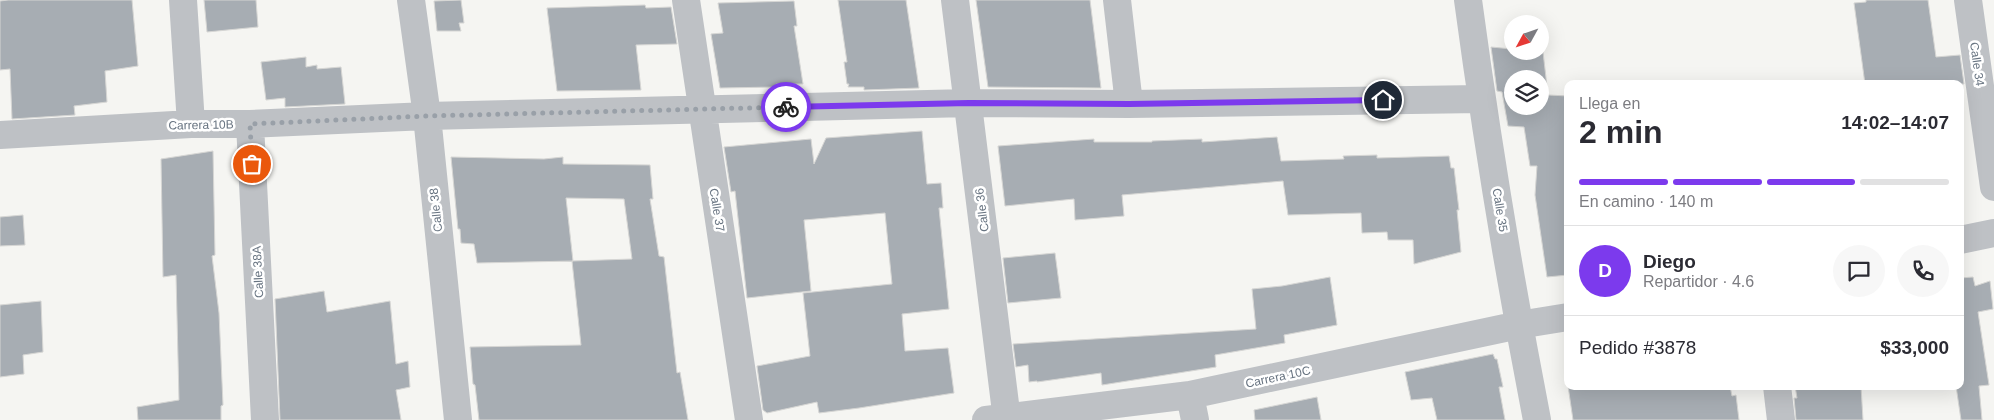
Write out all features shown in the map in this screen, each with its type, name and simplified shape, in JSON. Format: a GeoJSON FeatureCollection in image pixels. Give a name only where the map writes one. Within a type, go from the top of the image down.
{"type":"FeatureCollection","features":[{"type":"Feature","properties":{"kind":"street"},"geometry":{"type":"LineString","coordinates":[[183,0],[191,124]]}},
{"type":"Feature","properties":{"kind":"street","name":"Calle 38"},"geometry":{"type":"LineString","coordinates":[[411,0],[427,116],[458,420]]}},
{"type":"Feature","properties":{"kind":"street","name":"Calle 37"},"geometry":{"type":"LineString","coordinates":[[686,0],[750,420]]}},
{"type":"Feature","properties":{"kind":"street","name":"Calle 36"},"geometry":{"type":"LineString","coordinates":[[955,0],[969,103],[1000,419]]}},
{"type":"Feature","properties":{"kind":"street"},"geometry":{"type":"LineString","coordinates":[[1117,0],[1129,104]]}},
{"type":"Feature","properties":{"kind":"street","name":"Calle 35"},"geometry":{"type":"LineString","coordinates":[[1468,0],[1481,99],[1518,326],[1537,420]]}},
{"type":"Feature","properties":{"kind":"street","name":"Calle 34"},"geometry":{"type":"LineString","coordinates":[[1968,0],[1994,187]]}},
{"type":"Feature","properties":{"kind":"street","name":"Carrera 10B"},"geometry":{"type":"LineString","coordinates":[[0,135],[191,124],[250,124],[427,116],[702,109],[969,103],[1129,104],[1481,99]]}},
{"type":"Feature","properties":{"kind":"street","name":"Calle 38A"},"geometry":{"type":"LineString","coordinates":[[250,124],[265,420]]}},
{"type":"Feature","properties":{"kind":"street"},"geometry":{"type":"LineString","coordinates":[[1964,239],[1994,233]]}},
{"type":"Feature","properties":{"kind":"street","name":"Carrera 10C"},"geometry":{"type":"LineString","coordinates":[[1000,419],[1193,408],[1518,326],[1564,318]]}},
{"type":"Feature","properties":{"kind":"street"},"geometry":{"type":"LineString","coordinates":[[1777,390],[1782,420]]}},
{"type":"Feature","properties":{"kind":"building"},"geometry":{"type":"Polygon","coordinates":[[[132,0],[138,66],[105,71],[107,102],[74,106],[75,115],[12,119],[10,69],[0,70],[0,1],[132,0]]]}},
{"type":"Feature","properties":{"kind":"building"},"geometry":{"type":"Polygon","coordinates":[[[204,0],[256,0],[258,27],[207,32],[204,0]]]}},
{"type":"Feature","properties":{"kind":"building"},"geometry":{"type":"Polygon","coordinates":[[[461,0],[464,23],[459,23],[461,31],[437,31],[434,1],[461,0]]]}},
{"type":"Feature","properties":{"kind":"building"},"geometry":{"type":"Polygon","coordinates":[[[838,0],[906,0],[919,88],[864,90],[864,87],[848,87],[844,62],[847,62],[838,0]]]}},
{"type":"Feature","properties":{"kind":"building"},"geometry":{"type":"Polygon","coordinates":[[[976,0],[1090,0],[1101,88],[988,87],[976,0]]]}},
{"type":"Feature","properties":{"kind":"building"},"geometry":{"type":"Polygon","coordinates":[[[1866,0],[1928,0],[1936,57],[1960,55],[1963,80],[1864,80],[1854,3],[1866,2],[1866,0]]]}},
{"type":"Feature","properties":{"kind":"building"},"geometry":{"type":"Polygon","coordinates":[[[794,1],[797,26],[794,26],[803,84],[776,84],[776,87],[720,88],[711,34],[723,33],[718,3],[794,1]]]}},
{"type":"Feature","properties":{"kind":"building"},"geometry":{"type":"Polygon","coordinates":[[[645,5],[646,8],[671,7],[677,44],[636,45],[641,90],[557,91],[547,8],[645,5]]]}},
{"type":"Feature","properties":{"kind":"building"},"geometry":{"type":"Polygon","coordinates":[[[1491,47],[1504,48],[1504,60],[1544,60],[1545,70],[1504,70],[1504,103],[1502,92],[1497,91],[1491,47]]]}},
{"type":"Feature","properties":{"kind":"building"},"geometry":{"type":"Polygon","coordinates":[[[306,57],[306,67],[317,65],[317,69],[341,67],[345,104],[285,107],[285,98],[266,100],[261,62],[306,57]]]}},
{"type":"Feature","properties":{"kind":"building"},"geometry":{"type":"Polygon","coordinates":[[[1549,95],[1564,96],[1564,275],[1547,277],[1535,195],[1537,166],[1530,166],[1524,127],[1508,126],[1506,115],[1549,115],[1549,95]]]}},
{"type":"Feature","properties":{"kind":"building"},"geometry":{"type":"Polygon","coordinates":[[[922,131],[927,184],[941,183],[943,208],[939,208],[949,309],[902,314],[905,351],[948,348],[954,393],[819,413],[817,402],[767,413],[763,410],[757,366],[810,356],[803,293],[892,284],[885,213],[804,220],[811,291],[747,298],[735,191],[731,192],[724,147],[811,139],[814,164],[826,138],[922,131]]]}},
{"type":"Feature","properties":{"kind":"building"},"geometry":{"type":"Polygon","coordinates":[[[1277,137],[1281,161],[1344,159],[1343,156],[1377,155],[1377,158],[1449,156],[1451,168],[1454,168],[1461,252],[1414,264],[1413,240],[1388,240],[1387,232],[1362,233],[1361,213],[1288,215],[1283,181],[1122,195],[1124,216],[1075,220],[1074,199],[1005,206],[998,146],[1094,139],[1094,142],[1152,142],[1202,139],[1202,142],[1277,137]]]}},
{"type":"Feature","properties":{"kind":"building"},"geometry":{"type":"Polygon","coordinates":[[[213,151],[215,255],[212,256],[219,313],[223,405],[221,406],[221,420],[138,420],[137,407],[179,400],[176,275],[163,277],[161,159],[213,151]]]}},
{"type":"Feature","properties":{"kind":"building"},"geometry":{"type":"Polygon","coordinates":[[[451,157],[544,159],[563,157],[563,164],[650,165],[653,199],[650,199],[659,256],[664,257],[677,373],[680,372],[688,420],[479,420],[475,385],[473,384],[470,347],[581,345],[572,261],[477,263],[474,244],[461,243],[451,157]],[[566,198],[573,261],[632,259],[624,199],[566,198]]]}},
{"type":"Feature","properties":{"kind":"building"},"geometry":{"type":"Polygon","coordinates":[[[23,215],[25,245],[0,246],[0,217],[23,215]]]}},
{"type":"Feature","properties":{"kind":"building"},"geometry":{"type":"Polygon","coordinates":[[[1055,253],[1061,298],[1008,303],[1003,258],[1055,253]]]}},
{"type":"Feature","properties":{"kind":"building"},"geometry":{"type":"Polygon","coordinates":[[[1330,277],[1337,325],[1284,335],[1285,343],[1215,355],[1216,367],[1102,385],[1101,373],[1029,382],[1028,365],[1016,367],[1013,344],[1256,329],[1252,289],[1282,286],[1330,277]]]}},
{"type":"Feature","properties":{"kind":"building"},"geometry":{"type":"Polygon","coordinates":[[[1973,277],[1975,286],[1990,281],[1993,309],[1978,312],[1989,385],[1979,386],[1982,420],[1961,420],[1957,390],[1964,390],[1964,278],[1973,277]]]}},
{"type":"Feature","properties":{"kind":"building"},"geometry":{"type":"Polygon","coordinates":[[[324,291],[327,312],[390,301],[396,364],[408,361],[410,387],[396,390],[401,420],[280,420],[275,299],[324,291]]]}},
{"type":"Feature","properties":{"kind":"building"},"geometry":{"type":"Polygon","coordinates":[[[41,301],[43,352],[23,355],[24,374],[0,377],[0,305],[41,301]]]}},
{"type":"Feature","properties":{"kind":"building"},"geometry":{"type":"Polygon","coordinates":[[[1493,354],[1495,359],[1497,359],[1503,387],[1499,387],[1505,420],[1437,420],[1432,398],[1411,400],[1405,372],[1493,354]]]}},
{"type":"Feature","properties":{"kind":"building"},"geometry":{"type":"Polygon","coordinates":[[[1569,390],[1731,390],[1732,396],[1736,395],[1739,420],[1573,420],[1569,390]]]}},
{"type":"Feature","properties":{"kind":"building"},"geometry":{"type":"Polygon","coordinates":[[[1796,390],[1861,390],[1863,420],[1796,420],[1794,398],[1797,398],[1796,390]]]}},
{"type":"Feature","properties":{"kind":"building"},"geometry":{"type":"Polygon","coordinates":[[[1317,397],[1321,420],[1255,420],[1254,410],[1317,397]]]}},
{"type":"Feature","properties":{"kind":"way so far"},"geometry":{"type":"LineString","coordinates":[[252,164],[250,124],[427,116],[786,107]]}},
{"type":"Feature","properties":{"kind":"route"},"geometry":{"type":"LineString","coordinates":[[786,107],[969,103],[1129,104],[1383,100]]}}]}
